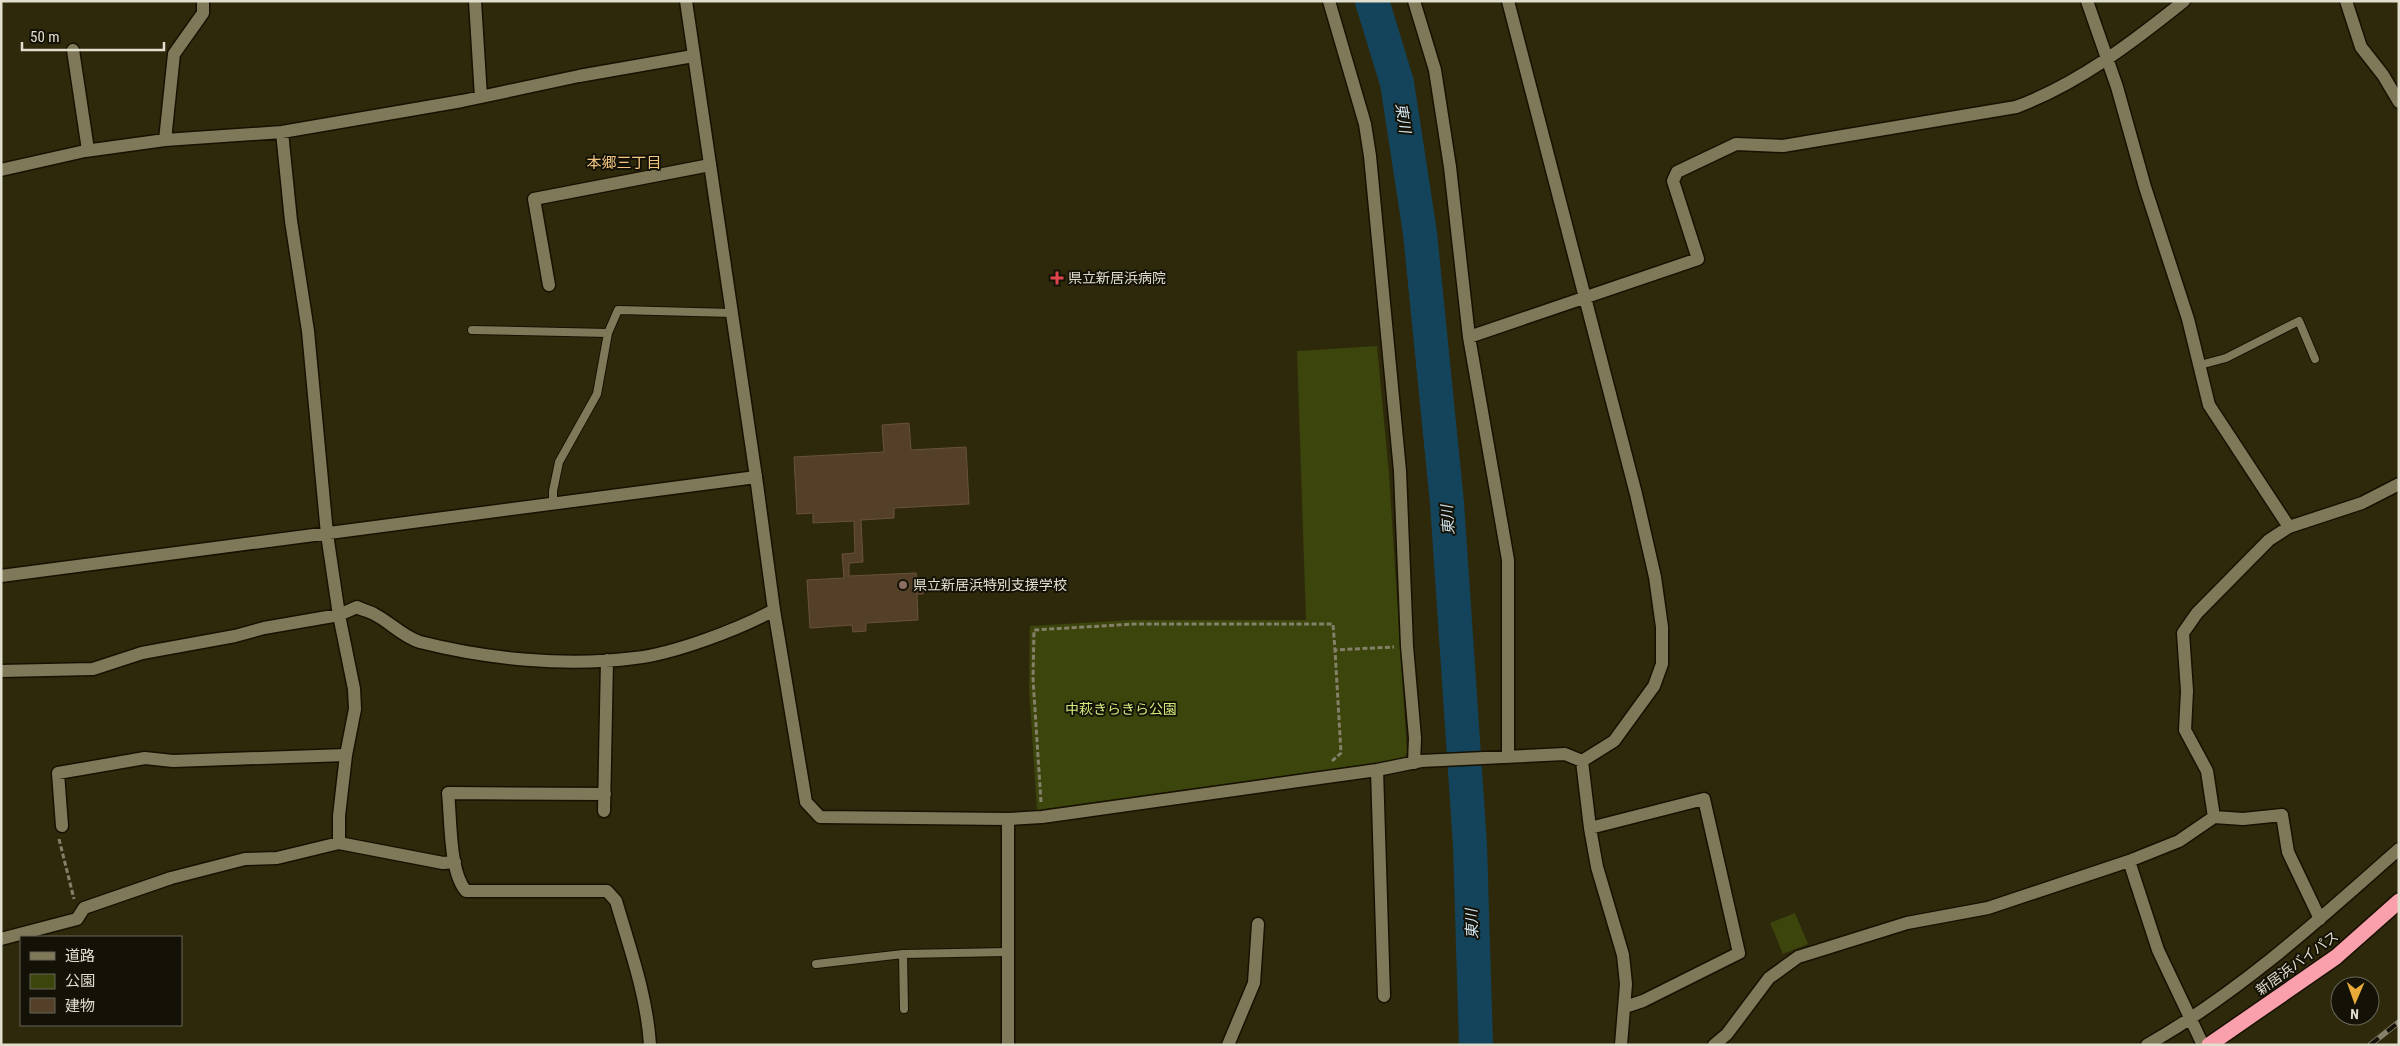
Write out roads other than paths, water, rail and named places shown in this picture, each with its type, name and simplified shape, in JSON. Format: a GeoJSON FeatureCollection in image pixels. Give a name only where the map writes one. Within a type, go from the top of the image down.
{"type":"FeatureCollection","features":[{"type":"Feature","properties":{"kind":"highway","name":"新居浜バイパス"},"geometry":{"type":"LineString","coordinates":[[2209,1045],[2336,957],[2399,900]]}},
{"type":"Feature","properties":{"kind":"street"},"geometry":{"type":"LineString","coordinates":[[165,140],[174,54],[203,13],[203,1],[216,1]]}},
{"type":"Feature","properties":{"kind":"street"},"geometry":{"type":"LineString","coordinates":[[476,1],[481,97]]}},
{"type":"Feature","properties":{"kind":"street"},"geometry":{"type":"LineString","coordinates":[[686,1],[774,610],[806,802],[820,817],[1008,819],[1042,817],[1376,770],[1418,762],[1565,754],[1582,761]]}},
{"type":"Feature","properties":{"kind":"street"},"geometry":{"type":"LineString","coordinates":[[1329,1],[1365,124],[1370,156],[1400,471],[1407,646],[1418,762]]}},
{"type":"Feature","properties":{"kind":"street"},"geometry":{"type":"LineString","coordinates":[[1508,1],[1636,494],[1655,577],[1662,627],[1662,664],[1654,686],[1614,741],[1582,761]]}},
{"type":"Feature","properties":{"kind":"street"},"geometry":{"type":"LineString","coordinates":[[2087,1],[2117,87],[2145,187],[2188,319],[2210,405],[2289,527]]}},
{"type":"Feature","properties":{"kind":"street"},"geometry":{"type":"LineString","coordinates":[[1469,337],[1698,259],[1673,182],[1677,172],[1736,144],[1783,146],[2016,108],[2044,97],[2106,59],[2184,1]]}},
{"type":"Feature","properties":{"kind":"street"},"geometry":{"type":"LineString","coordinates":[[2346,1],[2361,47],[2383,75],[2399,102]]}},
{"type":"Feature","properties":{"kind":"street"},"geometry":{"type":"LineString","coordinates":[[1415,2],[1435,70],[1450,167],[1469,337],[1508,560],[1501,757]]}},
{"type":"Feature","properties":{"kind":"street"},"geometry":{"type":"LineString","coordinates":[[73,50],[88,150]]}},
{"type":"Feature","properties":{"kind":"street"},"geometry":{"type":"LineString","coordinates":[[1,170],[88,150],[165,140],[282,132],[481,97],[579,76],[694,56]]}},
{"type":"Feature","properties":{"kind":"street"},"geometry":{"type":"LineString","coordinates":[[282,132],[291,222],[308,331],[327,534],[339,615],[354,689],[355,709],[346,755],[339,816],[339,842]]}},
{"type":"Feature","properties":{"kind":"street"},"geometry":{"type":"LineString","coordinates":[[549,285],[534,199],[710,165]]}},
{"type":"Feature","properties":{"kind":"street"},"geometry":{"type":"LineString","coordinates":[[1,576],[756,478]]}},
{"type":"Feature","properties":{"kind":"street"},"geometry":{"type":"LineString","coordinates":[[2214,817],[2207,771],[2186,730],[2187,691],[2183,634],[2197,613],[2268,540],[2289,527],[2362,503],[2399,484]]}},
{"type":"Feature","properties":{"kind":"street"},"geometry":{"type":"LineString","coordinates":[[1,671],[93,669],[142,653],[339,615],[357,608],[374,614],[418,641],[481,654],[536,662],[635,658],[666,652],[755,620],[774,610]]}},
{"type":"Feature","properties":{"kind":"street"},"geometry":{"type":"LineString","coordinates":[[604,811],[607,660]]}},
{"type":"Feature","properties":{"kind":"street"},"geometry":{"type":"LineString","coordinates":[[62,826],[58,773],[145,758],[173,761],[346,755]]}},
{"type":"Feature","properties":{"kind":"street"},"geometry":{"type":"LineString","coordinates":[[1582,761],[1597,867],[1624,955],[1626,984],[1621,1045]]}},
{"type":"Feature","properties":{"kind":"street"},"geometry":{"type":"LineString","coordinates":[[1376,770],[1384,996]]}},
{"type":"Feature","properties":{"kind":"street"},"geometry":{"type":"LineString","coordinates":[[605,794],[448,793],[455,862],[459,884],[466,891],[607,891],[616,901],[644,998],[648,1016],[650,1045]]}},
{"type":"Feature","properties":{"kind":"street"},"geometry":{"type":"LineString","coordinates":[[1590,828],[1704,799],[1739,954],[1643,1001],[1624,1008]]}},
{"type":"Feature","properties":{"kind":"street"},"geometry":{"type":"LineString","coordinates":[[1714,1045],[1727,1034],[1769,978],[1798,957],[1907,924],[1988,908],[2129,861],[2179,841],[2214,817],[2243,819],[2282,815],[2288,852],[2320,919]]}},
{"type":"Feature","properties":{"kind":"street"},"geometry":{"type":"LineString","coordinates":[[1008,819],[1008,1045]]}},
{"type":"Feature","properties":{"kind":"street"},"geometry":{"type":"LineString","coordinates":[[1,939],[77,919],[84,908],[171,878],[245,859],[277,858],[339,842],[443,863],[455,862]]}},
{"type":"Feature","properties":{"kind":"street"},"geometry":{"type":"LineString","coordinates":[[2147,1045],[2192,1019],[2320,919],[2399,849]]}},
{"type":"Feature","properties":{"kind":"street"},"geometry":{"type":"LineString","coordinates":[[2129,861],[2158,950],[2203,1045]]}},
{"type":"Feature","properties":{"kind":"street"},"geometry":{"type":"LineString","coordinates":[[1228,1045],[1254,983],[1258,924]]}},
{"type":"Feature","properties":{"kind":"lane"},"geometry":{"type":"LineString","coordinates":[[553,504],[553,491],[560,462],[597,394],[608,333],[618,310],[732,313]]}},
{"type":"Feature","properties":{"kind":"lane"},"geometry":{"type":"LineString","coordinates":[[2200,365],[2226,358],[2299,321],[2315,359]]}},
{"type":"Feature","properties":{"kind":"lane"},"geometry":{"type":"LineString","coordinates":[[472,330],[608,333]]}},
{"type":"Feature","properties":{"kind":"lane"},"geometry":{"type":"LineString","coordinates":[[816,964],[903,954],[1007,952]]}},
{"type":"Feature","properties":{"kind":"lane"},"geometry":{"type":"LineString","coordinates":[[903,954],[904,1009]]}},
{"type":"Feature","properties":{"kind":"waterway","name":"東川"},"geometry":{"type":"LineString","coordinates":[[1372,1],[1397,83],[1420,233],[1447,503],[1470,845],[1476,1045]]}},
{"type":"Feature","properties":{"kind":"railway"},"geometry":{"type":"LineString","coordinates":[[2370,1045],[2399,1022]]}},
{"type":"Feature","properties":{"kind":"place","name":"県立新居浜病院"},"geometry":{"type":"Point","coordinates":[1057,278]}},
{"type":"Feature","properties":{"kind":"place","name":"県立新居浜特別支援学校"},"geometry":{"type":"Point","coordinates":[903,585]}},
{"type":"Feature","properties":{"kind":"district","name":"本郷三丁目"},"geometry":{"type":"Point","coordinates":[624,163]}},
{"type":"Feature","properties":{"kind":"park label","name":"中萩きらきら公園"},"geometry":{"type":"Point","coordinates":[1121,709]}}]}
